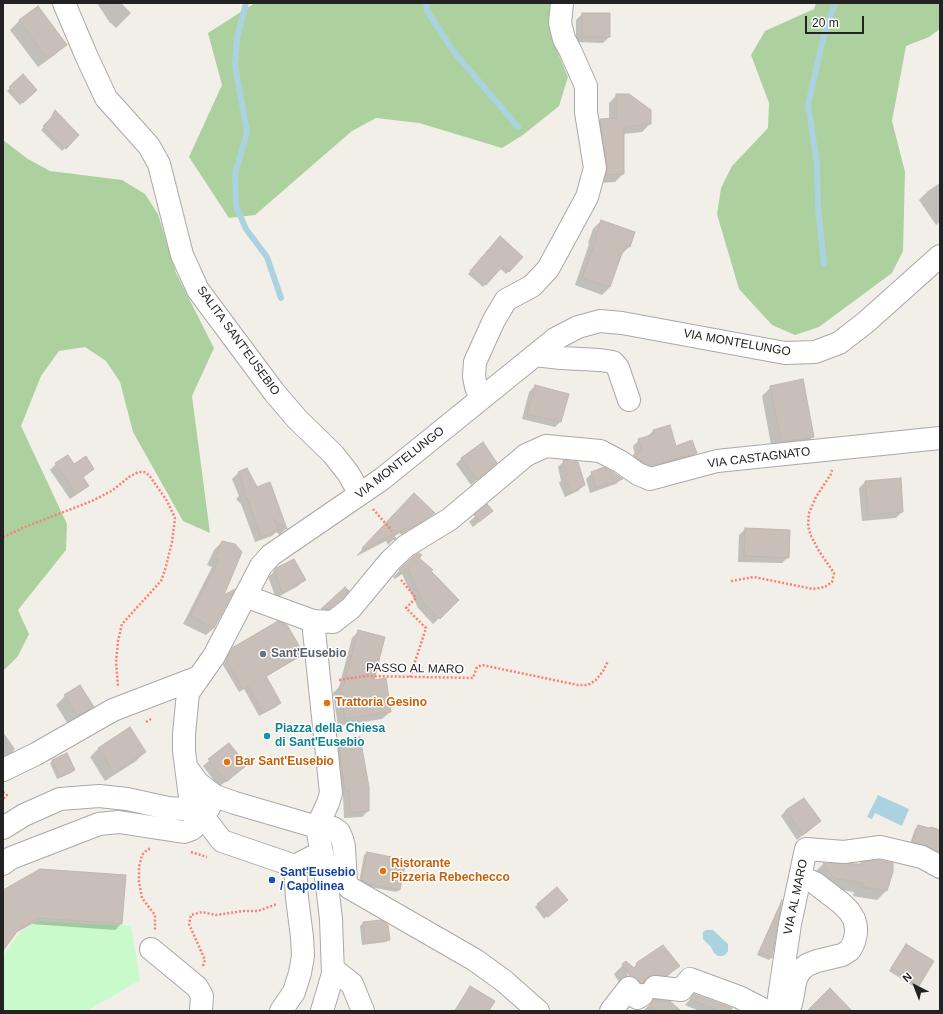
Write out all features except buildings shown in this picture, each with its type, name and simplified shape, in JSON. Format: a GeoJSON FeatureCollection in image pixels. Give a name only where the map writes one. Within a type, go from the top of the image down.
{"type":"FeatureCollection","features":[{"type":"Feature","properties":{"kind":"street","name":"SALITA SANT'EUSEBIO"},"geometry":{"type":"LineString","coordinates":[[64,3],[106,98],[149,146],[160,164],[182,255],[198,290],[274,392],[297,419],[333,454],[348,474],[360,494]]}},
{"type":"Feature","properties":{"kind":"street"},"geometry":{"type":"LineString","coordinates":[[481,398],[476,387],[474,376],[475,362],[494,320],[506,300],[532,286],[548,269],[587,197],[595,168],[586,112],[586,86],[564,39],[560,23],[562,3]]}},
{"type":"Feature","properties":{"kind":"street","name":"VIA MONTELUNGO"},"geometry":{"type":"LineString","coordinates":[[245,596],[261,566],[271,555],[382,479],[555,339],[578,327],[600,321],[642,326],[785,353],[815,352],[839,343],[865,323],[940,256]]}},
{"type":"Feature","properties":{"kind":"street"},"geometry":{"type":"LineString","coordinates":[[535,355],[613,362],[618,368],[629,400]]}},
{"type":"Feature","properties":{"kind":"street","name":"VIA CASTAGNATO"},"geometry":{"type":"LineString","coordinates":[[323,622],[351,608],[387,565],[406,546],[450,519],[526,455],[546,446],[600,451],[621,462],[638,474],[650,479],[717,461],[940,438]]}},
{"type":"Feature","properties":{"kind":"street"},"geometry":{"type":"LineString","coordinates":[[322,1011],[333,974],[331,919],[323,857],[317,827],[331,793],[316,654],[323,622],[245,596],[214,656],[188,693],[184,751],[190,797],[198,810],[222,840],[295,866],[323,857]]}},
{"type":"Feature","properties":{"kind":"street"},"geometry":{"type":"LineString","coordinates":[[3,770],[36,754],[113,710],[140,698],[200,677]]}},
{"type":"Feature","properties":{"kind":"street"},"geometry":{"type":"LineString","coordinates":[[187,768],[198,783],[215,796],[317,827],[333,828],[339,832],[344,847],[346,884],[350,888],[474,960],[504,981],[538,1011]]}},
{"type":"Feature","properties":{"kind":"street"},"geometry":{"type":"LineString","coordinates":[[3,828],[24,815],[60,799],[100,796],[127,799],[168,808],[198,810],[235,803]]}},
{"type":"Feature","properties":{"kind":"street"},"geometry":{"type":"LineString","coordinates":[[3,864],[10,858],[99,824],[119,822],[184,832],[195,826],[198,810]]}},
{"type":"Feature","properties":{"kind":"street","name":"VIA AL MARO"},"geometry":{"type":"LineString","coordinates":[[777,1011],[790,924],[806,849],[844,852],[880,847],[922,857],[940,867]]}},
{"type":"Feature","properties":{"kind":"street"},"geometry":{"type":"LineString","coordinates":[[281,1011],[294,992],[300,973],[303,956],[295,866]]}},
{"type":"Feature","properties":{"kind":"street"},"geometry":{"type":"LineString","coordinates":[[789,1011],[796,978],[802,970],[807,965],[842,955],[850,950],[856,933],[854,919],[841,902],[815,883],[801,878]]}},
{"type":"Feature","properties":{"kind":"street"},"geometry":{"type":"LineString","coordinates":[[153,951],[197,987],[202,996],[201,1011]]}},
{"type":"Feature","properties":{"kind":"street"},"geometry":{"type":"LineString","coordinates":[[333,968],[352,984],[363,1011]]}},
{"type":"Feature","properties":{"kind":"street"},"geometry":{"type":"LineString","coordinates":[[611,1011],[629,988],[637,998],[648,991],[681,990],[690,979],[739,997],[766,1011]]}},
{"type":"Feature","properties":{"kind":"path"},"geometry":{"type":"LineString","coordinates":[[731,581],[754,577],[813,589],[825,587],[832,582],[834,573],[819,551],[811,536],[808,526],[809,513],[816,497],[831,474],[833,467],[832,450]]}},
{"type":"Feature","properties":{"kind":"path"},"geometry":{"type":"LineString","coordinates":[[3,536],[25,526],[92,501],[112,490],[129,476],[138,472],[144,472],[149,475],[167,501],[175,518],[172,542],[161,581],[122,624],[118,641],[116,662],[118,688],[128,695],[140,698]]}},
{"type":"Feature","properties":{"kind":"path"},"geometry":{"type":"LineString","coordinates":[[360,494],[406,546]]}},
{"type":"Feature","properties":{"kind":"path"},"geometry":{"type":"LineString","coordinates":[[387,565],[416,598],[406,608],[426,628],[410,677]]}},
{"type":"Feature","properties":{"kind":"path","name":"PASSO AL MARO"},"geometry":{"type":"LineString","coordinates":[[319,683],[366,676],[473,678],[476,667],[482,665],[578,685],[588,685],[596,680],[604,671],[608,661]]}},
{"type":"Feature","properties":{"kind":"path"},"geometry":{"type":"LineString","coordinates":[[3,792],[7,795],[3,799]]}},
{"type":"Feature","properties":{"kind":"path"},"geometry":{"type":"LineString","coordinates":[[142,855],[139,867],[139,882],[142,898],[155,915],[153,951]]}},
{"type":"Feature","properties":{"kind":"path"},"geometry":{"type":"LineString","coordinates":[[197,987],[205,960],[189,924],[191,915],[202,912],[216,915],[243,911],[258,911],[297,898]]}},
{"type":"Feature","properties":{"kind":"green space"},"geometry":{"type":"Polygon","coordinates":[[[255,3],[553,3],[553,41],[568,77],[559,106],[523,135],[502,148],[419,123],[376,118],[352,131],[255,215],[229,218],[189,157],[222,85],[208,33],[255,3]]]}},
{"type":"Feature","properties":{"kind":"green space"},"geometry":{"type":"Polygon","coordinates":[[[816,3],[940,3],[940,29],[929,37],[906,46],[892,121],[905,172],[903,251],[892,273],[819,327],[795,335],[772,325],[739,289],[717,214],[721,188],[732,166],[768,128],[769,103],[751,55],[765,31],[814,9],[816,3]]]}},
{"type":"Feature","properties":{"kind":"green space"},"geometry":{"type":"Polygon","coordinates":[[[3,140],[28,159],[50,171],[122,180],[145,194],[158,214],[176,273],[214,348],[192,396],[210,533],[183,521],[133,432],[120,382],[106,361],[85,347],[59,351],[41,376],[21,426],[67,524],[66,550],[18,610],[29,634],[18,656],[3,671],[3,140]]]}},
{"type":"Feature","properties":{"kind":"green space"},"geometry":{"type":"Polygon","coordinates":[[[39,921],[131,926],[140,980],[87,1011],[3,1011],[3,956],[20,932],[39,921]]]}},
{"type":"Feature","properties":{"kind":"water"},"geometry":{"type":"Polygon","coordinates":[[[878,795],[909,809],[902,826],[875,813],[872,819],[867,817],[878,795]]]}},
{"type":"Feature","properties":{"kind":"water"},"geometry":{"type":"Polygon","coordinates":[[[706,930],[713,930],[728,944],[728,951],[726,954],[723,956],[718,956],[714,953],[711,947],[703,939],[703,932],[706,930]]]}},
{"type":"Feature","properties":{"kind":"waterway"},"geometry":{"type":"LineString","coordinates":[[246,3],[237,38],[235,65],[247,132],[235,174],[236,206],[246,229],[267,257],[281,298]]}},
{"type":"Feature","properties":{"kind":"waterway"},"geometry":{"type":"LineString","coordinates":[[426,3],[427,11],[454,52],[518,127]]}},
{"type":"Feature","properties":{"kind":"waterway"},"geometry":{"type":"LineString","coordinates":[[824,264],[818,207],[817,164],[808,105],[824,35],[835,3]]}},
{"type":"Feature","properties":{"kind":"place","name":"Sant'Eusebio"},"geometry":{"type":"Point","coordinates":[263,654]}},
{"type":"Feature","properties":{"kind":"place","name":"Trattoria Gesino"},"geometry":{"type":"Point","coordinates":[327,703]}},
{"type":"Feature","properties":{"kind":"place","name":"Piazza della Chiesa di Sant'Eusebio"},"geometry":{"type":"Point","coordinates":[267,736]}},
{"type":"Feature","properties":{"kind":"place","name":"Bar Sant'Eusebio"},"geometry":{"type":"Point","coordinates":[227,762]}},
{"type":"Feature","properties":{"kind":"place","name":"Ristorante Pizzeria Rebechecco"},"geometry":{"type":"Point","coordinates":[383,871]}},
{"type":"Feature","properties":{"kind":"place","name":"Sant'Eusebio / Capolinea"},"geometry":{"type":"Point","coordinates":[272,880]}}]}
